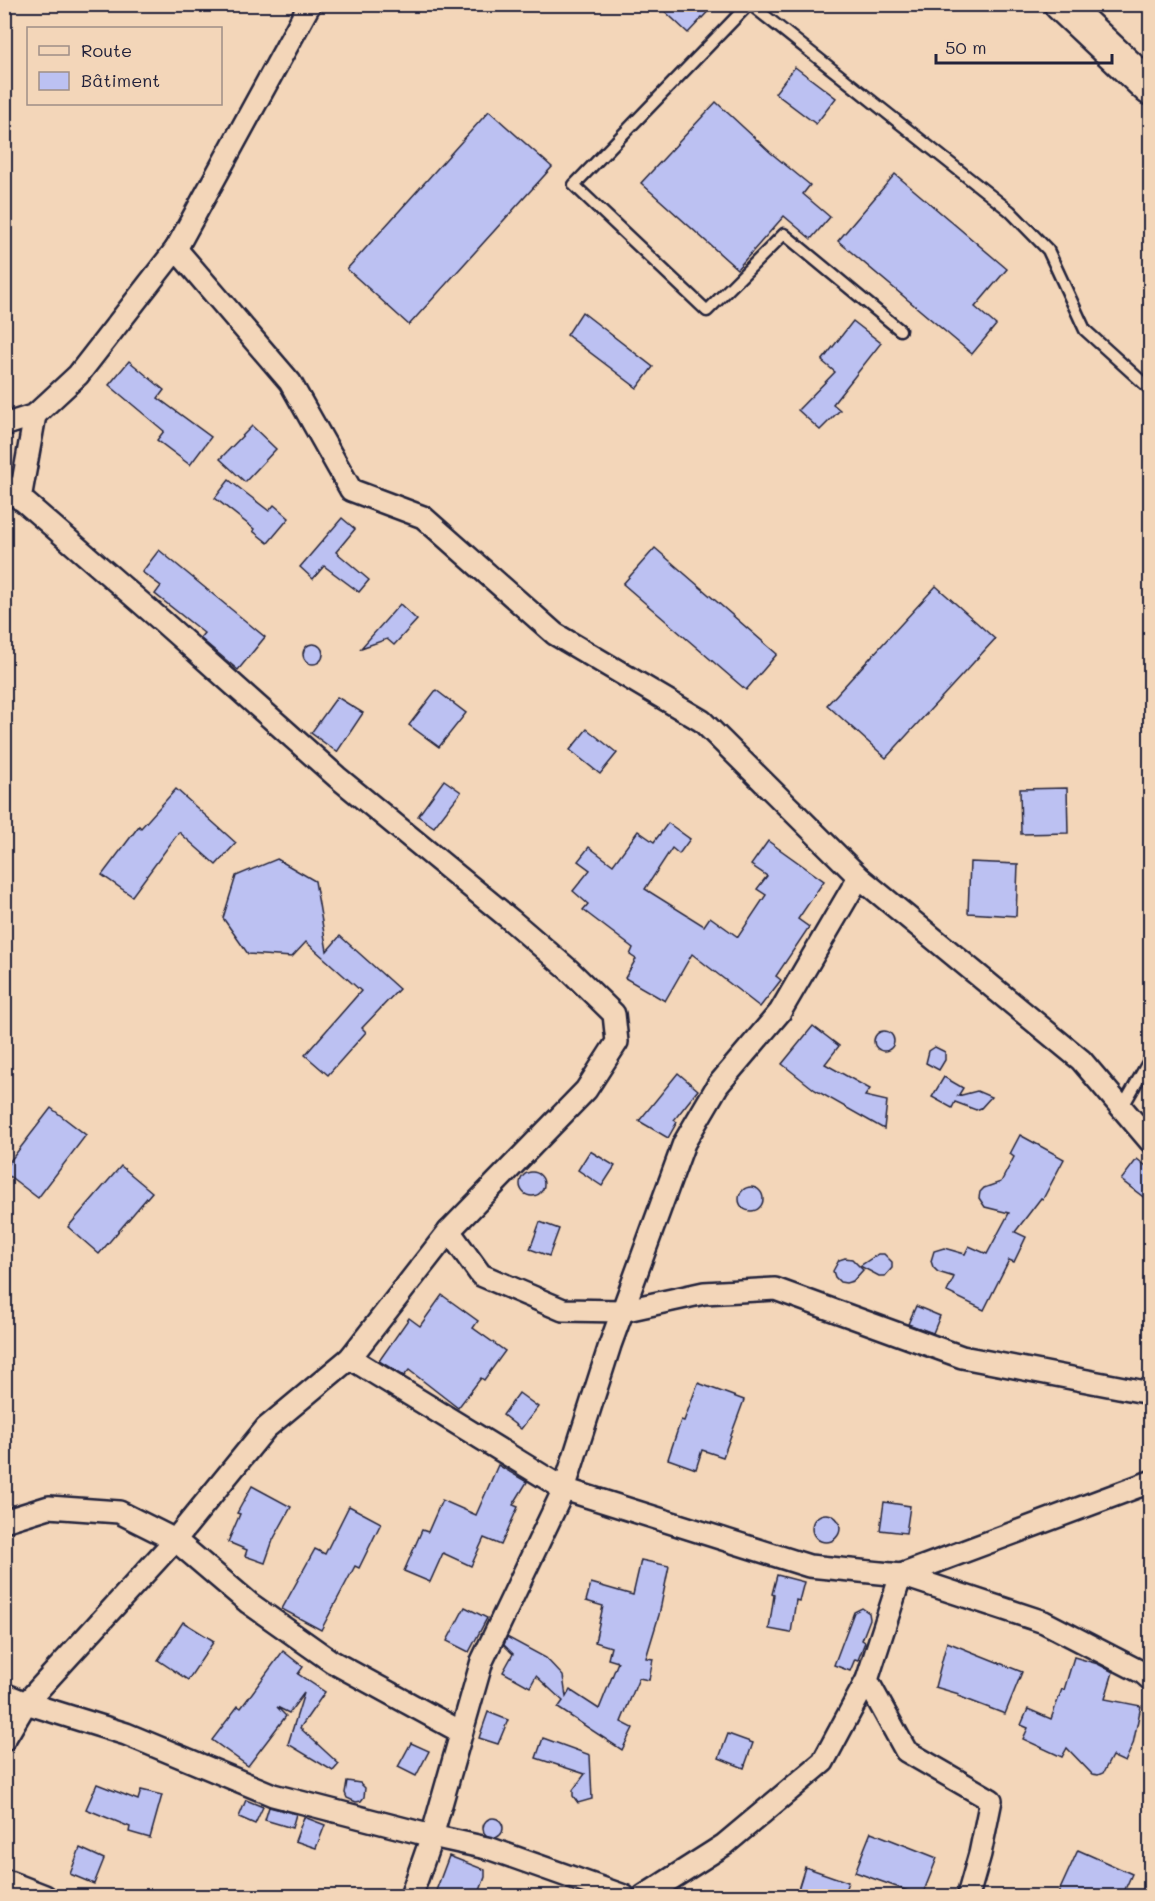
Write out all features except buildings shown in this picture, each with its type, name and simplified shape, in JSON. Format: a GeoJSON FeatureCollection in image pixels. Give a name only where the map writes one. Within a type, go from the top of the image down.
{"type":"FeatureCollection","features":[{"type":"Feature","properties":{"kind":"main road"},"geometry":{"type":"LineString","coordinates":[[1061,4],[1150,88]]}},
{"type":"Feature","properties":{"kind":"street"},"geometry":{"type":"LineString","coordinates":[[4,425],[35,415],[78,375],[176,249],[310,4]]}},
{"type":"Feature","properties":{"kind":"street"},"geometry":{"type":"LineString","coordinates":[[176,249],[290,382],[351,490],[423,517],[555,634],[702,721],[859,877],[1081,1060],[1150,1141]]}},
{"type":"Feature","properties":{"kind":"street"},"geometry":{"type":"LineString","coordinates":[[20,499],[35,415]]}},
{"type":"Feature","properties":{"kind":"street"},"geometry":{"type":"LineString","coordinates":[[4,484],[337,777],[569,970],[614,1014],[617,1042],[586,1090],[449,1231],[350,1358],[266,1428],[175,1540],[27,1703],[4,1740]]}},
{"type":"Feature","properties":{"kind":"street"},"geometry":{"type":"LineString","coordinates":[[411,1896],[432,1836],[482,1660],[564,1489],[622,1311],[684,1143],[717,1085],[780,1012],[859,877]]}},
{"type":"Feature","properties":{"kind":"street"},"geometry":{"type":"LineString","coordinates":[[449,1231],[481,1275],[563,1310],[622,1311],[704,1293],[776,1289],[962,1357],[1145,1394],[1150,1393]]}},
{"type":"Feature","properties":{"kind":"street"},"geometry":{"type":"LineString","coordinates":[[350,1358],[564,1489],[809,1566],[901,1575],[1044,1622],[1143,1673],[1150,1679]]}},
{"type":"Feature","properties":{"kind":"street"},"geometry":{"type":"LineString","coordinates":[[901,1575],[1150,1482]]}},
{"type":"Feature","properties":{"kind":"street"},"geometry":{"type":"LineString","coordinates":[[4,1521],[49,1508],[119,1512],[175,1540],[249,1603],[331,1661],[461,1732]]}},
{"type":"Feature","properties":{"kind":"street"},"geometry":{"type":"LineString","coordinates":[[644,1896],[724,1845],[823,1762],[867,1680],[901,1575]]}},
{"type":"Feature","properties":{"kind":"street"},"geometry":{"type":"LineString","coordinates":[[867,1680],[906,1751],[991,1800],[980,1854],[968,1896]]}},
{"type":"Feature","properties":{"kind":"street"},"geometry":{"type":"LineString","coordinates":[[4,1694],[126,1734],[273,1795],[491,1849],[624,1896]]}},
{"type":"Feature","properties":{"kind":"street"},"geometry":{"type":"LineString","coordinates":[[4,1880],[45,1896]]}},
{"type":"Feature","properties":{"kind":"lane"},"geometry":{"type":"LineString","coordinates":[[900,330],[784,234],[707,311],[574,185],[750,4],[1010,211],[1048,250],[1085,330],[1150,389]]}},
{"type":"Feature","properties":{"kind":"lane"},"geometry":{"type":"LineString","coordinates":[[1122,1108],[1150,1059]]}}]}
